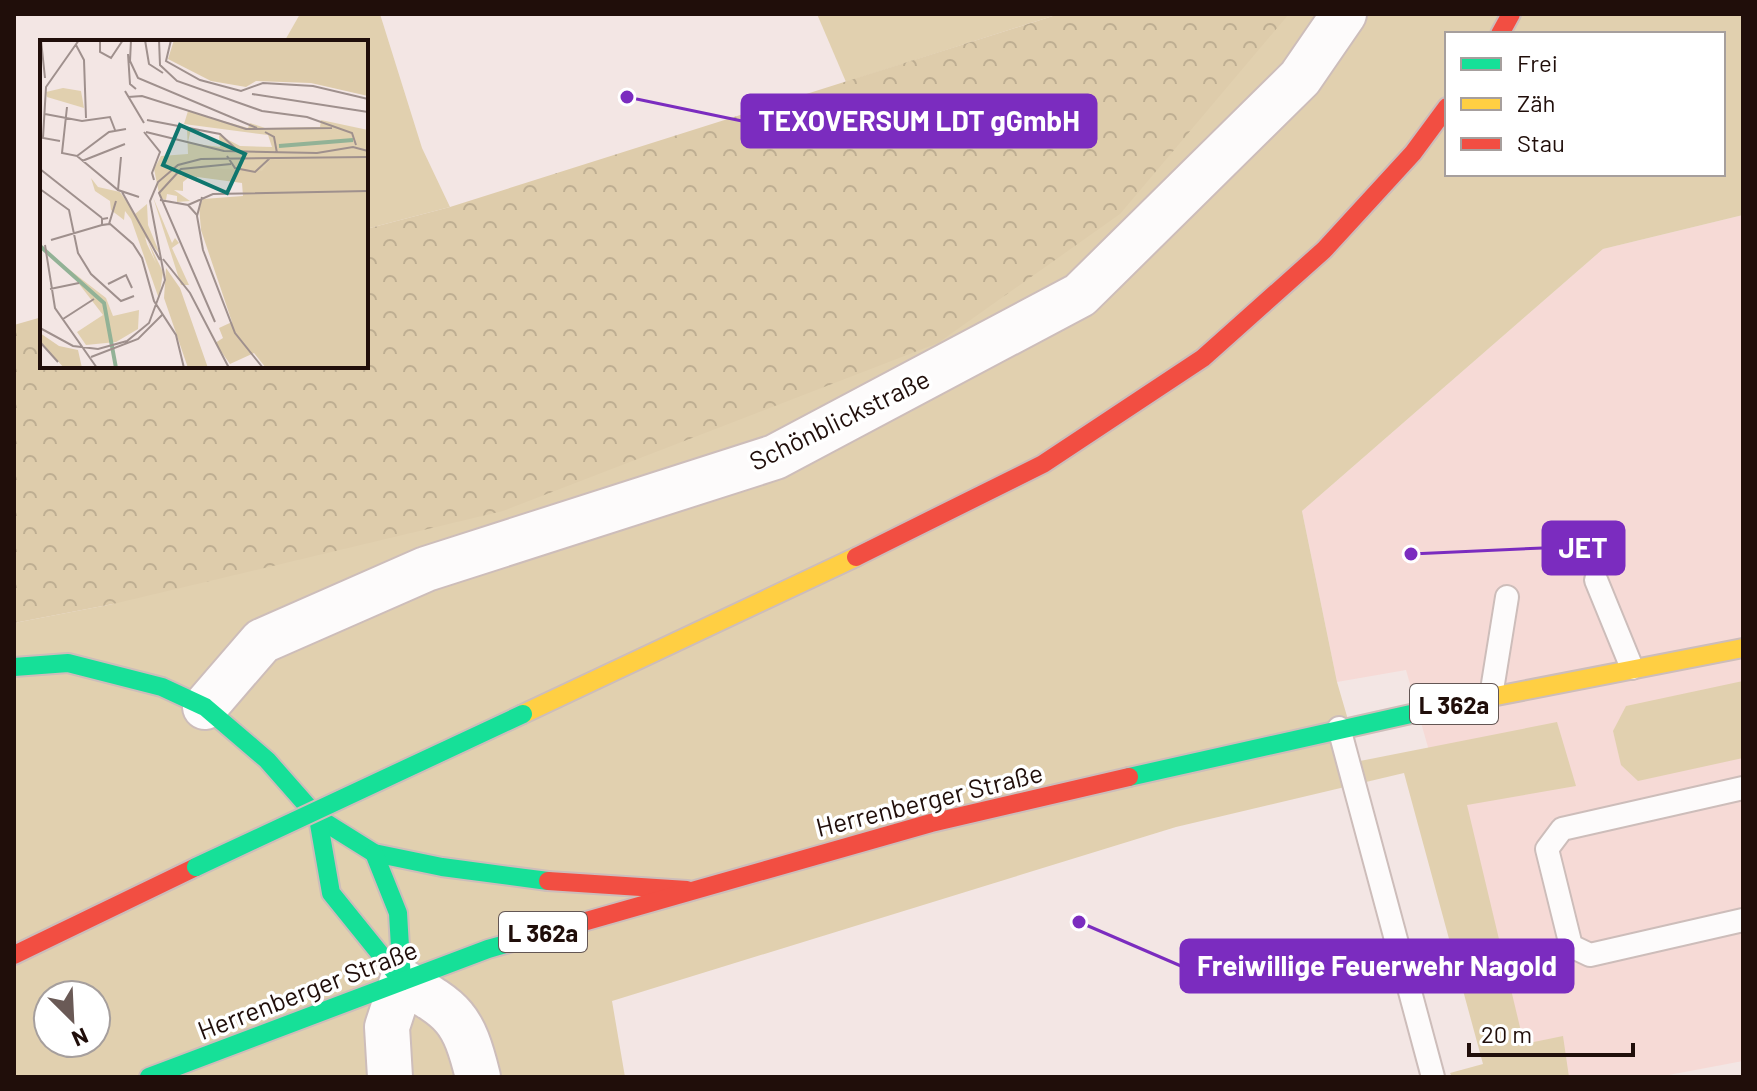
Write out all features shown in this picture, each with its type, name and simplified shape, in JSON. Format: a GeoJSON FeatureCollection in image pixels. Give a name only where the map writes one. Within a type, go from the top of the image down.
{"type":"FeatureCollection","features":[{"type":"Feature","properties":{"kind":"main road"},"geometry":{"type":"LineString","coordinates":[[1501,32],[1511,14]]}},
{"type":"Feature","properties":{"kind":"main road"},"geometry":{"type":"LineString","coordinates":[[14,955],[927,524],[1043,464],[1203,358],[1324,250],[1413,153],[1445,110]]}},
{"type":"Feature","properties":{"kind":"main road","name":"Herrenberger Straße"},"geometry":{"type":"LineString","coordinates":[[149,1077],[488,949],[931,823],[1339,728],[1743,648]]}},
{"type":"Feature","properties":{"kind":"main road"},"geometry":{"type":"LineString","coordinates":[[14,667],[68,663],[162,687],[205,707],[267,760],[318,818],[374,853],[442,867],[557,882],[687,890]]}},
{"type":"Feature","properties":{"kind":"main road"},"geometry":{"type":"LineString","coordinates":[[318,818],[331,893],[402,981]]}},
{"type":"Feature","properties":{"kind":"main road"},"geometry":{"type":"LineString","coordinates":[[374,853],[398,913],[402,981]]}},
{"type":"Feature","properties":{"kind":"street","name":"Schönblickstraße"},"geometry":{"type":"LineString","coordinates":[[205,707],[262,641],[426,569],[775,457],[1080,295],[1300,78],[1344,14]]}},
{"type":"Feature","properties":{"kind":"street"},"geometry":{"type":"LineString","coordinates":[[390,1077],[387,1027],[402,981],[448,1007],[469,1041],[478,1077]]}},
{"type":"Feature","properties":{"kind":"lane"},"geometry":{"type":"LineString","coordinates":[[1596,580],[1632,668]]}},
{"type":"Feature","properties":{"kind":"lane"},"geometry":{"type":"LineString","coordinates":[[1491,696],[1507,597]]}},
{"type":"Feature","properties":{"kind":"lane"},"geometry":{"type":"LineString","coordinates":[[1339,728],[1433,1077]]}},
{"type":"Feature","properties":{"kind":"lane"},"geometry":{"type":"LineString","coordinates":[[1743,788],[1562,829],[1547,849],[1571,946],[1590,955],[1743,920]]}},
{"type":"Feature","properties":{"kind":"shaded area"},"geometry":{"type":"Polygon","coordinates":[[[300,14],[380,14],[422,148],[450,207],[368,228],[368,40],[285,40],[300,14]]]}},
{"type":"Feature","properties":{"kind":"shaded area"},"geometry":{"type":"Polygon","coordinates":[[[817,14],[1059,14],[846,82],[817,14]]]}},
{"type":"Feature","properties":{"kind":"shaded area"},"geometry":{"type":"Polygon","coordinates":[[[1284,14],[1743,14],[1743,215],[1603,249],[1302,511],[1337,682],[1360,761],[1557,722],[1576,786],[1467,805],[1524,1044],[1563,1036],[1569,1077],[1452,1077],[1450,1073],[1483,1064],[1404,773],[1176,827],[612,1001],[625,1077],[14,1077],[14,623],[113,604],[1284,14]]]}},
{"type":"Feature","properties":{"kind":"shaded area"},"geometry":{"type":"Polygon","coordinates":[[[1743,215],[1743,1061],[1658,1077],[1522,1077],[1406,670],[1337,682],[1302,511],[1603,249],[1743,215]]]}},
{"type":"Feature","properties":{"kind":"shaded area"},"geometry":{"type":"Polygon","coordinates":[[[1743,681],[1743,758],[1638,781],[1621,765],[1613,731],[1626,706],[1743,681]]]}},
{"type":"Feature","properties":{"kind":"green space"},"geometry":{"type":"Polygon","coordinates":[[[1059,14],[1289,14],[1120,214],[938,343],[503,511],[113,604],[14,623],[14,325],[40,318],[40,368],[368,368],[368,228],[450,207],[1059,14]]]}},
{"type":"Feature","properties":{"kind":"traffic: fast"},"geometry":{"type":"LineString","coordinates":[[14,667],[68,663],[162,687],[205,707],[267,760],[318,818],[374,853],[442,867],[548,881]]}},
{"type":"Feature","properties":{"kind":"traffic: fast"},"geometry":{"type":"LineString","coordinates":[[1129,777],[1460,703]]}},
{"type":"Feature","properties":{"kind":"traffic: fast"},"geometry":{"type":"LineString","coordinates":[[196,867],[523,714]]}},
{"type":"Feature","properties":{"kind":"traffic: fast"},"geometry":{"type":"LineString","coordinates":[[318,818],[331,893],[402,981]]}},
{"type":"Feature","properties":{"kind":"traffic: fast"},"geometry":{"type":"LineString","coordinates":[[374,853],[398,913],[402,981]]}},
{"type":"Feature","properties":{"kind":"traffic: fast"},"geometry":{"type":"LineString","coordinates":[[149,1077],[488,949],[583,922]]}},
{"type":"Feature","properties":{"kind":"traffic: slow"},"geometry":{"type":"LineString","coordinates":[[523,714],[856,557]]}},
{"type":"Feature","properties":{"kind":"traffic: slow"},"geometry":{"type":"LineString","coordinates":[[1460,703],[1743,648]]}},
{"type":"Feature","properties":{"kind":"traffic: jam"},"geometry":{"type":"LineString","coordinates":[[1501,32],[1511,14]]}},
{"type":"Feature","properties":{"kind":"traffic: jam"},"geometry":{"type":"LineString","coordinates":[[856,557],[1043,464],[1203,358],[1324,250],[1413,153],[1445,110]]}},
{"type":"Feature","properties":{"kind":"traffic: jam"},"geometry":{"type":"LineString","coordinates":[[583,922],[931,823],[1129,777]]}},
{"type":"Feature","properties":{"kind":"traffic: jam"},"geometry":{"type":"LineString","coordinates":[[14,955],[196,867]]}},
{"type":"Feature","properties":{"kind":"traffic: jam"},"geometry":{"type":"LineString","coordinates":[[548,881],[687,890]]}},
{"type":"Feature","properties":{"kind":"place","name":"TEXOVERSUM LDT gGmbH"},"geometry":{"type":"Point","coordinates":[627,97]}},
{"type":"Feature","properties":{"kind":"place","name":"JET"},"geometry":{"type":"Point","coordinates":[1411,554]}},
{"type":"Feature","properties":{"kind":"place","name":"Freiwillige Feuerwehr Nagold"},"geometry":{"type":"Point","coordinates":[1079,922]}}]}
